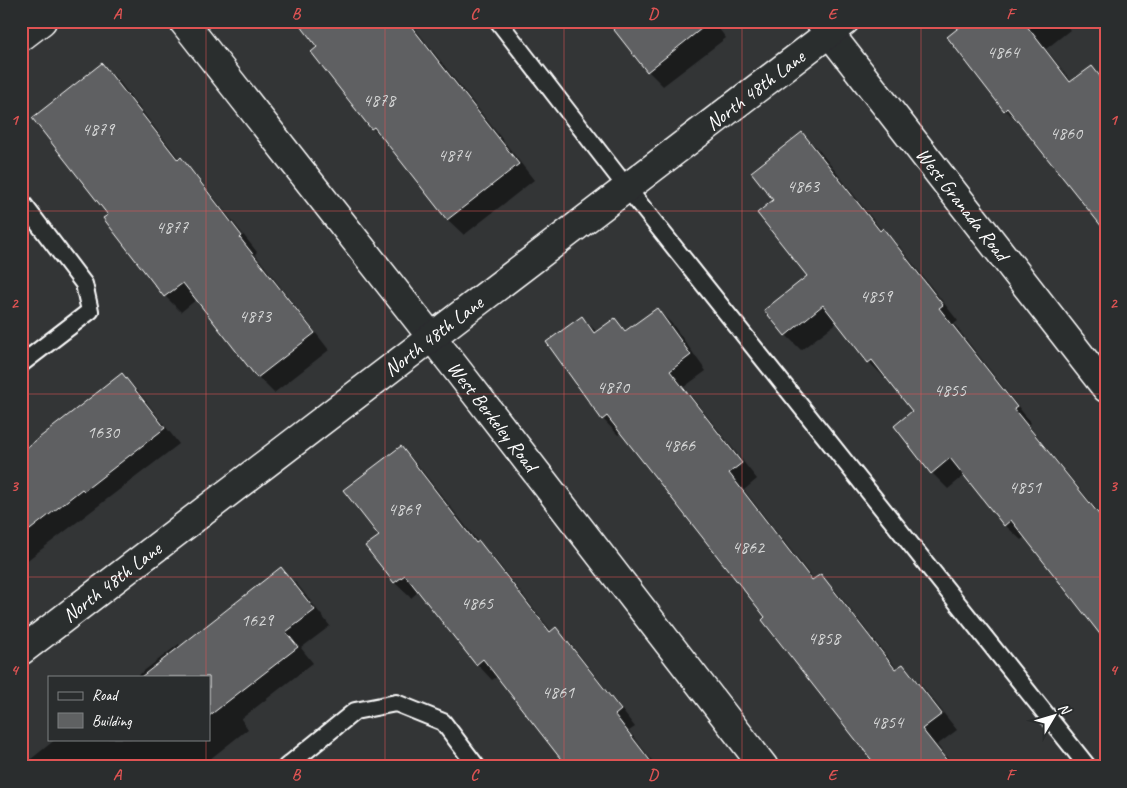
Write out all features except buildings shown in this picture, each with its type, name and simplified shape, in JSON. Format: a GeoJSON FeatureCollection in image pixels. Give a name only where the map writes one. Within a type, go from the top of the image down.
{"type":"FeatureCollection","features":[{"type":"Feature","properties":{"kind":"street"},"geometry":{"type":"LineString","coordinates":[[21,37],[42,21]]}},
{"type":"Feature","properties":{"kind":"street","name":"West Berkeley Road"},"geometry":{"type":"LineString","coordinates":[[183,21],[432,337],[764,767]]}},
{"type":"Feature","properties":{"kind":"street","name":"North 48th Lane"},"geometry":{"type":"LineString","coordinates":[[21,651],[627,188],[832,25]]}},
{"type":"Feature","properties":{"kind":"street","name":"West Granada Road"},"geometry":{"type":"LineString","coordinates":[[832,25],[1106,388]]}},
{"type":"Feature","properties":{"kind":"lane"},"geometry":{"type":"LineString","coordinates":[[498,21],[627,188],[1088,767]]}},
{"type":"Feature","properties":{"kind":"lane"},"geometry":{"type":"LineString","coordinates":[[21,201],[84,284],[90,311],[21,364]]}},
{"type":"Feature","properties":{"kind":"lane"},"geometry":{"type":"LineString","coordinates":[[286,767],[355,711],[396,703],[443,722],[478,767]]}}]}
